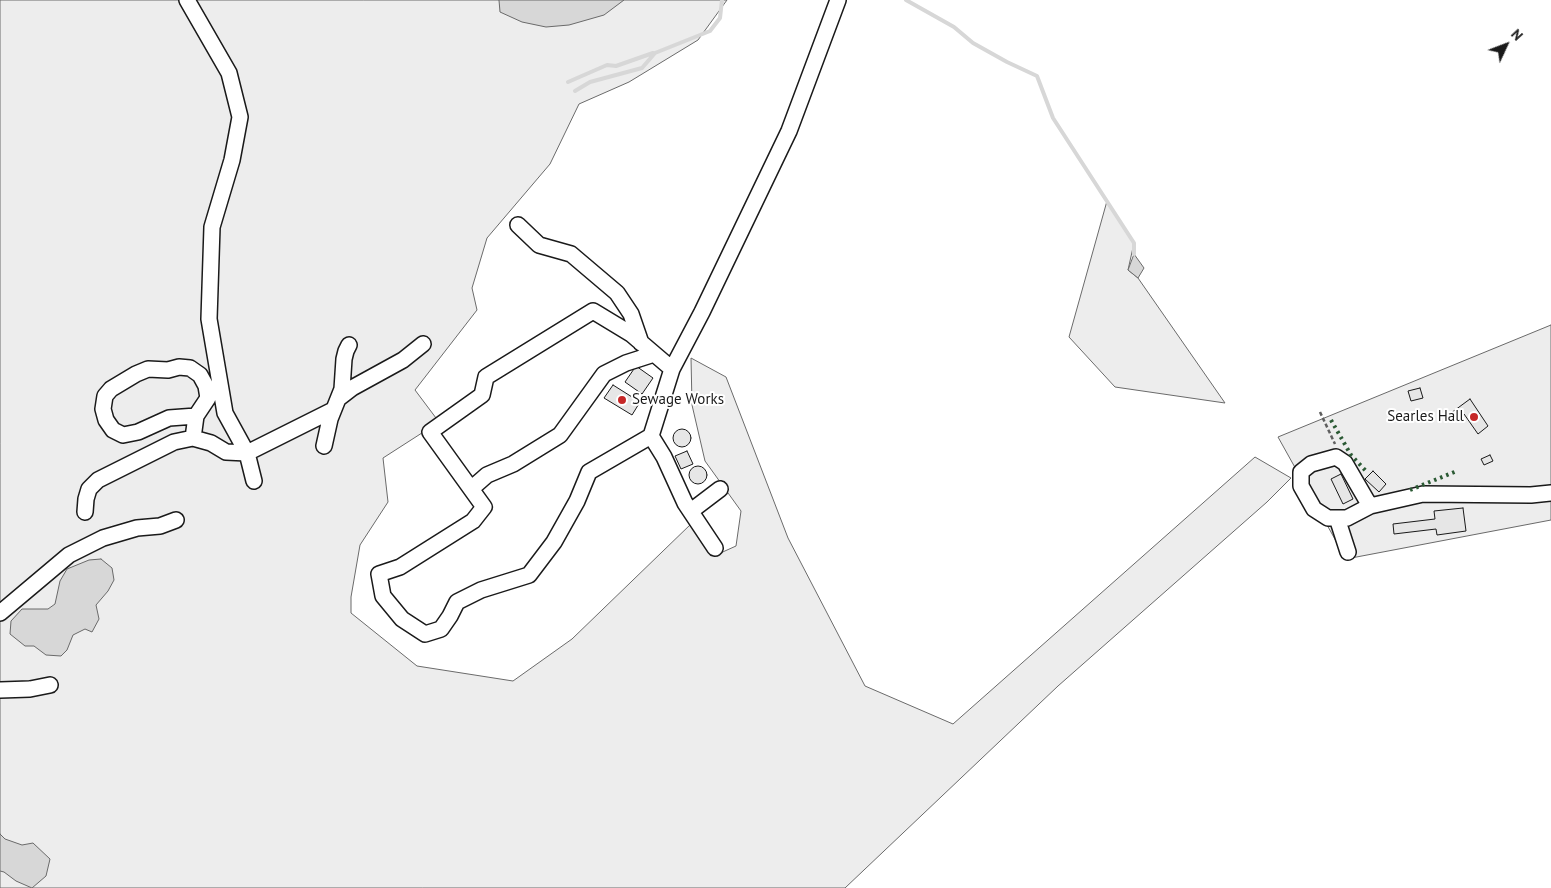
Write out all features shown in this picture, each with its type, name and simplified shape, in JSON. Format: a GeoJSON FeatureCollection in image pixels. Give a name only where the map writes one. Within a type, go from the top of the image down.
{"type":"FeatureCollection","features":[{"type":"Feature","properties":{"kind":"lane"},"geometry":{"type":"LineString","coordinates":[[187,0],[229,72],[240,117],[232,160],[212,227],[209,319],[225,413],[247,453],[254,481]]}},
{"type":"Feature","properties":{"kind":"lane"},"geometry":{"type":"LineString","coordinates":[[672,369],[631,334],[593,311],[486,377],[482,395],[430,432],[484,507],[473,521],[400,567],[379,574],[383,596],[402,619],[425,634],[441,629],[457,602],[481,590],[529,575],[554,542],[577,500],[589,472],[651,436],[672,369],[702,312],[789,131],[838,0]]}},
{"type":"Feature","properties":{"kind":"lane"},"geometry":{"type":"LineString","coordinates":[[518,225],[539,245],[571,254],[617,293],[631,314],[642,344]]}},
{"type":"Feature","properties":{"kind":"lane"},"geometry":{"type":"LineString","coordinates":[[85,512],[89,489],[98,480],[174,442],[193,438],[211,443],[226,452],[247,453],[336,404],[352,388],[388,370],[423,344]]}},
{"type":"Feature","properties":{"kind":"lane"},"geometry":{"type":"LineString","coordinates":[[324,446],[342,389],[346,351],[349,345]]}},
{"type":"Feature","properties":{"kind":"lane"},"geometry":{"type":"LineString","coordinates":[[471,489],[487,475],[513,464],[560,434],[604,374],[626,363],[654,354]]}},
{"type":"Feature","properties":{"kind":"lane"},"geometry":{"type":"LineString","coordinates":[[193,438],[196,416],[208,398],[206,386],[200,375],[190,368],[179,367],[168,370],[148,368],[111,389],[105,396],[103,409],[106,420],[113,430],[123,435],[138,432],[169,418],[196,416]]}},
{"type":"Feature","properties":{"kind":"lane"},"geometry":{"type":"LineString","coordinates":[[651,436],[664,457],[685,503],[715,548]]}},
{"type":"Feature","properties":{"kind":"lane"},"geometry":{"type":"LineString","coordinates":[[1370,506],[1345,463],[1336,457],[1311,464],[1301,472],[1301,486],[1314,509],[1328,518],[1347,518],[1370,506],[1423,494],[1531,495],[1551,493]]}},
{"type":"Feature","properties":{"kind":"lane"},"geometry":{"type":"LineString","coordinates":[[691,511],[720,490]]}},
{"type":"Feature","properties":{"kind":"lane"},"geometry":{"type":"LineString","coordinates":[[1337,518],[1348,552]]}},
{"type":"Feature","properties":{"kind":"lane"},"geometry":{"type":"LineString","coordinates":[[0,613],[69,555],[102,538],[137,528],[160,526],[176,520]]}},
{"type":"Feature","properties":{"kind":"lane"},"geometry":{"type":"LineString","coordinates":[[0,690],[30,689],[50,685]]}},
{"type":"Feature","properties":{"kind":"path"},"geometry":{"type":"LineString","coordinates":[[1320,412],[1345,463]]}},
{"type":"Feature","properties":{"kind":"shaded area"},"geometry":{"type":"Polygon","coordinates":[[[0,0],[727,0],[698,40],[629,82],[579,104],[550,164],[487,238],[472,288],[477,310],[415,390],[439,422],[383,458],[388,502],[360,545],[351,597],[351,613],[417,666],[513,681],[572,639],[692,523],[716,555],[736,546],[741,511],[705,461],[692,405],[691,358],[726,377],[788,538],[865,686],[953,724],[1255,457],[1291,478],[1267,502],[1058,686],[845,888],[0,888],[0,0]]]}},
{"type":"Feature","properties":{"kind":"shaded area"},"geometry":{"type":"Polygon","coordinates":[[[499,0],[624,0],[604,15],[569,25],[546,27],[522,22],[500,12],[499,0]]]}},
{"type":"Feature","properties":{"kind":"shaded area"},"geometry":{"type":"Polygon","coordinates":[[[1107,201],[1134,243],[1128,270],[1138,278],[1225,403],[1115,387],[1069,337],[1107,201]]]}},
{"type":"Feature","properties":{"kind":"shaded area"},"geometry":{"type":"Polygon","coordinates":[[[1134,254],[1144,268],[1138,278],[1128,270],[1134,254]]]}},
{"type":"Feature","properties":{"kind":"shaded area"},"geometry":{"type":"Polygon","coordinates":[[[1551,325],[1551,520],[1346,559],[1278,437],[1551,325]]]}},
{"type":"Feature","properties":{"kind":"shaded area"},"geometry":{"type":"Polygon","coordinates":[[[101,559],[112,568],[114,580],[108,591],[96,605],[99,619],[92,632],[85,629],[73,635],[67,650],[61,656],[46,655],[34,646],[25,646],[10,634],[11,621],[22,609],[48,609],[55,604],[60,581],[67,569],[89,560],[101,559]]]}},
{"type":"Feature","properties":{"kind":"shaded area"},"geometry":{"type":"Polygon","coordinates":[[[0,834],[5,839],[22,845],[33,843],[50,859],[46,876],[32,888],[0,871],[0,834]]]}},
{"type":"Feature","properties":{"kind":"building"},"geometry":{"type":"Polygon","coordinates":[[[636,366],[653,378],[642,394],[625,382],[636,366]]]}},
{"type":"Feature","properties":{"kind":"building","name":"Sewage Works"},"geometry":{"type":"Polygon","coordinates":[[[613,385],[640,402],[632,415],[604,398],[613,385]]]}},
{"type":"Feature","properties":{"kind":"building"},"geometry":{"type":"Polygon","coordinates":[[[1420,388],[1423,398],[1411,401],[1408,391],[1420,388]]]}},
{"type":"Feature","properties":{"kind":"building","name":"Searles Hall"},"geometry":{"type":"Polygon","coordinates":[[[1470,399],[1488,426],[1478,434],[1464,414],[1453,422],[1451,419],[1454,416],[1451,413],[1470,399]]]}},
{"type":"Feature","properties":{"kind":"building"},"geometry":{"type":"Polygon","coordinates":[[[682,429],[688,432],[691,438],[688,444],[682,447],[676,444],[673,438],[676,432],[682,429]]]}},
{"type":"Feature","properties":{"kind":"building"},"geometry":{"type":"Polygon","coordinates":[[[687,451],[693,464],[681,469],[675,456],[687,451]]]}},
{"type":"Feature","properties":{"kind":"building"},"geometry":{"type":"Polygon","coordinates":[[[1490,455],[1493,461],[1484,465],[1481,459],[1490,455]]]}},
{"type":"Feature","properties":{"kind":"building"},"geometry":{"type":"Polygon","coordinates":[[[698,466],[704,469],[707,475],[704,481],[698,484],[692,481],[689,475],[692,469],[698,466]]]}},
{"type":"Feature","properties":{"kind":"building"},"geometry":{"type":"Polygon","coordinates":[[[1373,471],[1386,484],[1379,492],[1365,479],[1373,471]]]}},
{"type":"Feature","properties":{"kind":"building"},"geometry":{"type":"Polygon","coordinates":[[[1341,474],[1353,499],[1343,504],[1331,479],[1341,474]]]}},
{"type":"Feature","properties":{"kind":"building"},"geometry":{"type":"Polygon","coordinates":[[[1463,508],[1466,531],[1437,535],[1436,529],[1394,534],[1393,524],[1435,519],[1434,511],[1463,508]]]}},
{"type":"Feature","properties":{"kind":"waterway"},"geometry":{"type":"LineString","coordinates":[[575,91],[590,82],[642,68],[655,53],[710,31],[720,18],[722,0]]}},
{"type":"Feature","properties":{"kind":"waterway"},"geometry":{"type":"LineString","coordinates":[[906,0],[954,27],[973,43],[1037,76],[1053,118],[1134,243],[1134,254]]}},
{"type":"Feature","properties":{"kind":"waterway"},"geometry":{"type":"LineString","coordinates":[[568,82],[607,65],[616,66],[653,53]]}},
{"type":"Feature","properties":{"kind":"hedge"},"geometry":{"type":"LineString","coordinates":[[1331,420],[1351,455],[1366,471]]}},
{"type":"Feature","properties":{"kind":"hedge"},"geometry":{"type":"LineString","coordinates":[[1410,490],[1457,471]]}},
{"type":"Feature","properties":{"kind":"place","name":"Sewage Works"},"geometry":{"type":"Point","coordinates":[622,400]}},
{"type":"Feature","properties":{"kind":"place","name":"Searles Hall"},"geometry":{"type":"Point","coordinates":[1474,417]}}]}
